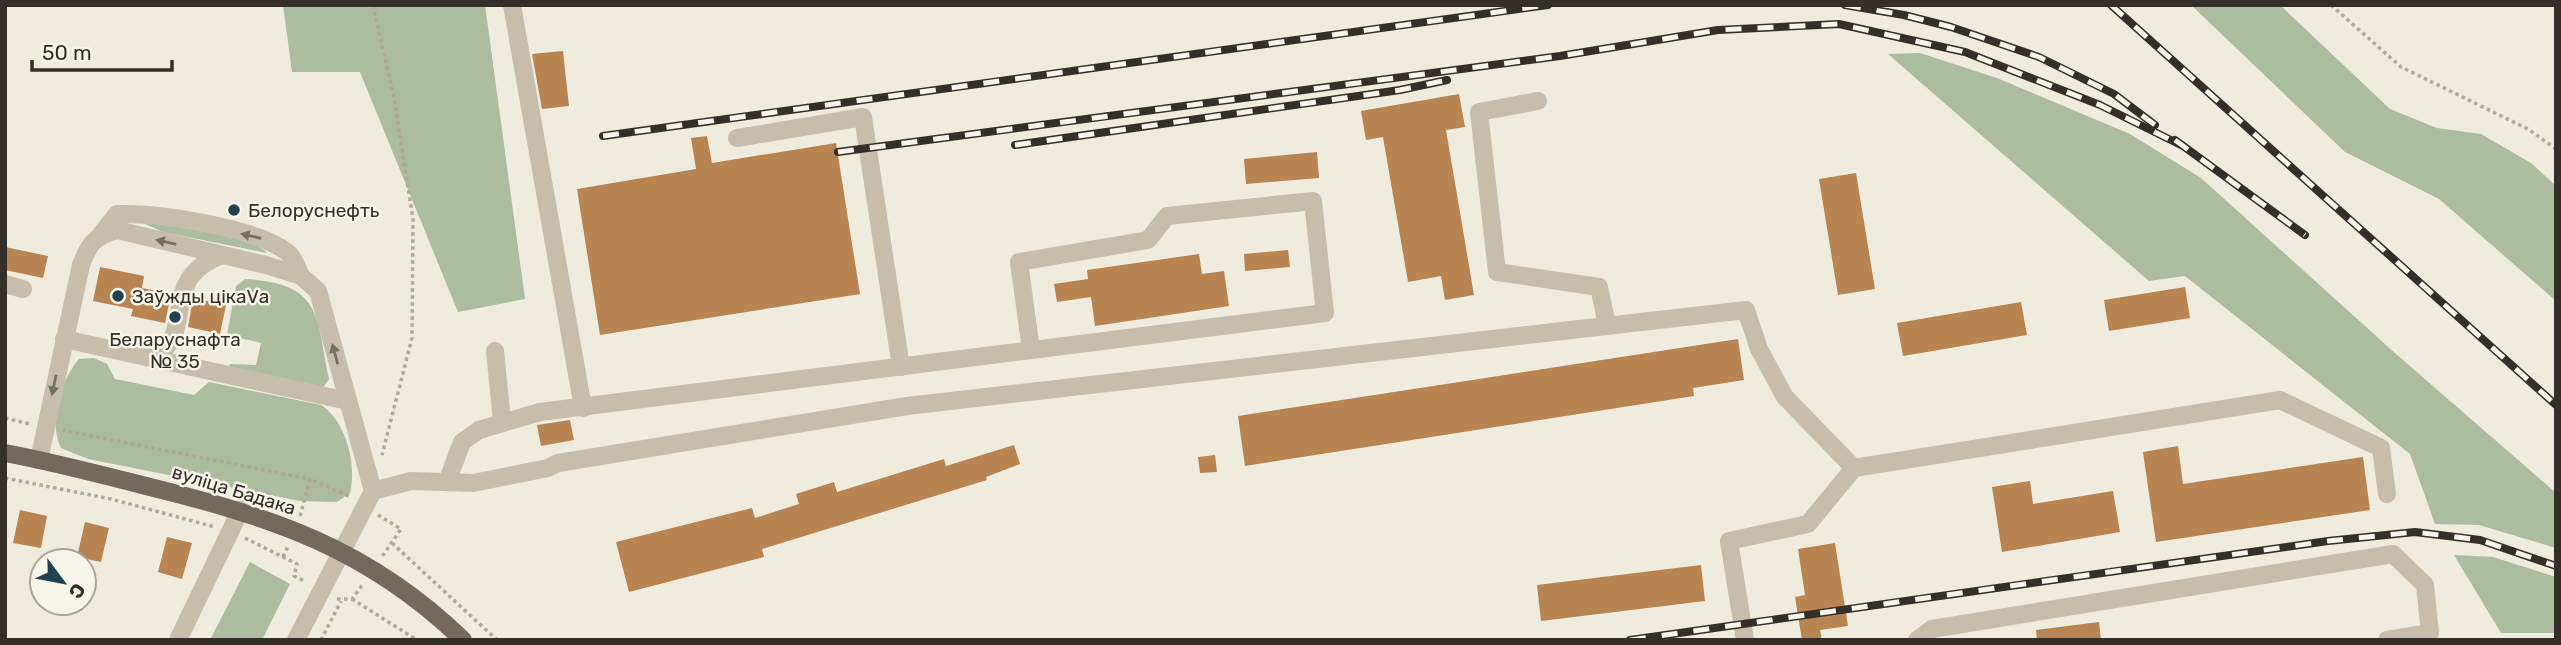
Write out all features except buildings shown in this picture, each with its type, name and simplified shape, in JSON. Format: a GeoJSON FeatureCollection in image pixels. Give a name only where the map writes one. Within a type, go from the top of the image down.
{"type":"FeatureCollection","features":[{"type":"Feature","properties":{"kind":"main road","name":"вуліца Бадака"},"geometry":{"type":"LineString","coordinates":[[5,453],[241,509],[297,530],[342,550],[401,589],[463,640]]}},
{"type":"Feature","properties":{"kind":"street"},"geometry":{"type":"LineString","coordinates":[[512,5],[583,408]]}},
{"type":"Feature","properties":{"kind":"street"},"geometry":{"type":"LineString","coordinates":[[1538,101],[1479,113],[1497,272],[1599,288],[1607,325]]}},
{"type":"Feature","properties":{"kind":"street"},"geometry":{"type":"LineString","coordinates":[[737,138],[863,117],[901,368]]}},
{"type":"Feature","properties":{"kind":"street"},"geometry":{"type":"LineString","coordinates":[[447,482],[462,442],[479,430],[502,421],[540,412],[1325,313],[1313,201],[1167,216],[1148,240],[1019,262],[1031,350]]}},
{"type":"Feature","properties":{"kind":"street"},"geometry":{"type":"LineString","coordinates":[[39,460],[81,265],[90,243],[117,214],[155,214],[265,239],[290,254],[301,276],[318,291],[348,401],[369,498],[296,640]]}},
{"type":"Feature","properties":{"kind":"street"},"geometry":{"type":"LineString","coordinates":[[101,234],[117,230],[222,254],[301,276]]}},
{"type":"Feature","properties":{"kind":"street"},"geometry":{"type":"LineString","coordinates":[[153,359],[172,343],[186,282],[195,267],[222,254]]}},
{"type":"Feature","properties":{"kind":"street"},"geometry":{"type":"LineString","coordinates":[[5,284],[23,289]]}},
{"type":"Feature","properties":{"kind":"street"},"geometry":{"type":"LineString","coordinates":[[369,498],[411,481],[473,483],[548,468],[558,463],[907,406],[1746,310],[1759,349],[1784,397],[1854,468]]}},
{"type":"Feature","properties":{"kind":"street"},"geometry":{"type":"LineString","coordinates":[[64,339],[348,401]]}},
{"type":"Feature","properties":{"kind":"street"},"geometry":{"type":"LineString","coordinates":[[495,351],[502,421]]}},
{"type":"Feature","properties":{"kind":"street"},"geometry":{"type":"LineString","coordinates":[[1745,640],[1729,541],[1808,524],[1854,468],[2280,400],[2381,448],[2387,494]]}},
{"type":"Feature","properties":{"kind":"street"},"geometry":{"type":"LineString","coordinates":[[178,640],[241,509]]}},
{"type":"Feature","properties":{"kind":"street"},"geometry":{"type":"LineString","coordinates":[[1917,640],[1932,629],[2393,554],[2425,585],[2430,633],[2388,640]]}},
{"type":"Feature","properties":{"kind":"path"},"geometry":{"type":"LineString","coordinates":[[369,498],[412,338],[413,219],[394,98],[373,5]]}},
{"type":"Feature","properties":{"kind":"path"},"geometry":{"type":"LineString","coordinates":[[2331,5],[2401,67],[2528,129],[2556,149]]}},
{"type":"Feature","properties":{"kind":"path"},"geometry":{"type":"LineString","coordinates":[[5,418],[310,480],[369,498],[401,529]]}},
{"type":"Feature","properties":{"kind":"path"},"geometry":{"type":"LineString","coordinates":[[283,557],[297,530],[310,480]]}},
{"type":"Feature","properties":{"kind":"path"},"geometry":{"type":"LineString","coordinates":[[392,542],[497,640]]}},
{"type":"Feature","properties":{"kind":"path"},"geometry":{"type":"LineString","coordinates":[[352,599],[416,640]]}},
{"type":"Feature","properties":{"kind":"path"},"geometry":{"type":"LineString","coordinates":[[321,640],[341,601]]}},
{"type":"Feature","properties":{"kind":"green space"},"geometry":{"type":"Polygon","coordinates":[[[283,5],[485,5],[525,299],[458,312],[360,72],[292,72],[283,5]]]}},
{"type":"Feature","properties":{"kind":"green space"},"geometry":{"type":"Polygon","coordinates":[[[2191,5],[2280,5],[2390,109],[2437,128],[2481,134],[2531,163],[2556,186],[2556,301],[2439,199],[2345,152],[2191,5]]]}},
{"type":"Feature","properties":{"kind":"green space"},"geometry":{"type":"Polygon","coordinates":[[[1920,53],[1997,78],[2130,134],[2201,178],[2396,354],[2556,493],[2556,548],[2479,525],[2435,524],[2410,454],[2185,276],[2149,281],[1888,54],[1920,53]]]}},
{"type":"Feature","properties":{"kind":"green space"},"geometry":{"type":"Polygon","coordinates":[[[156,222],[232,237],[260,247],[267,253],[163,232],[145,224],[156,222]]]}},
{"type":"Feature","properties":{"kind":"green space"},"geometry":{"type":"Polygon","coordinates":[[[245,279],[289,287],[311,306],[317,320],[329,379],[324,386],[311,388],[229,367],[230,364],[256,365],[261,343],[227,335],[236,286],[245,279]]]}},
{"type":"Feature","properties":{"kind":"green space"},"geometry":{"type":"Polygon","coordinates":[[[94,358],[107,364],[115,379],[194,395],[209,382],[321,405],[337,421],[348,444],[352,469],[350,493],[337,502],[300,501],[88,459],[61,448],[57,437],[56,414],[66,378],[79,359],[94,358]]]}},
{"type":"Feature","properties":{"kind":"green space"},"geometry":{"type":"Polygon","coordinates":[[[2454,555],[2493,557],[2556,577],[2556,633],[2501,633],[2454,555]]]}},
{"type":"Feature","properties":{"kind":"green space"},"geometry":{"type":"Polygon","coordinates":[[[250,562],[290,584],[262,640],[210,640],[250,562]]]}},
{"type":"Feature","properties":{"kind":"railway"},"geometry":{"type":"LineString","coordinates":[[603,136],[1548,5]]}},
{"type":"Feature","properties":{"kind":"railway"},"geometry":{"type":"LineString","coordinates":[[1845,5],[1904,15],[1951,27],[2039,57],[2114,94],[2155,125]]}},
{"type":"Feature","properties":{"kind":"railway"},"geometry":{"type":"LineString","coordinates":[[2111,5],[2556,405]]}},
{"type":"Feature","properties":{"kind":"railway"},"geometry":{"type":"LineString","coordinates":[[838,152],[1560,56],[1718,30],[1839,24],[1965,52],[2100,105],[2183,146]]}},
{"type":"Feature","properties":{"kind":"railway"},"geometry":{"type":"LineString","coordinates":[[1015,145],[1400,90],[1447,80]]}},
{"type":"Feature","properties":{"kind":"railway"},"geometry":{"type":"LineString","coordinates":[[2175,140],[2305,235]]}},
{"type":"Feature","properties":{"kind":"railway"},"geometry":{"type":"LineString","coordinates":[[1630,640],[2328,541],[2415,532],[2480,540],[2556,566]]}},
{"type":"Feature","properties":{"kind":"place","name":"Белоруснефть"},"geometry":{"type":"Point","coordinates":[234,210]}},
{"type":"Feature","properties":{"kind":"place","name":"Заўжды цікаVа"},"geometry":{"type":"Point","coordinates":[118,296]}},
{"type":"Feature","properties":{"kind":"place","name":"Беларуснафта № 35"},"geometry":{"type":"Point","coordinates":[175,317]}}]}
